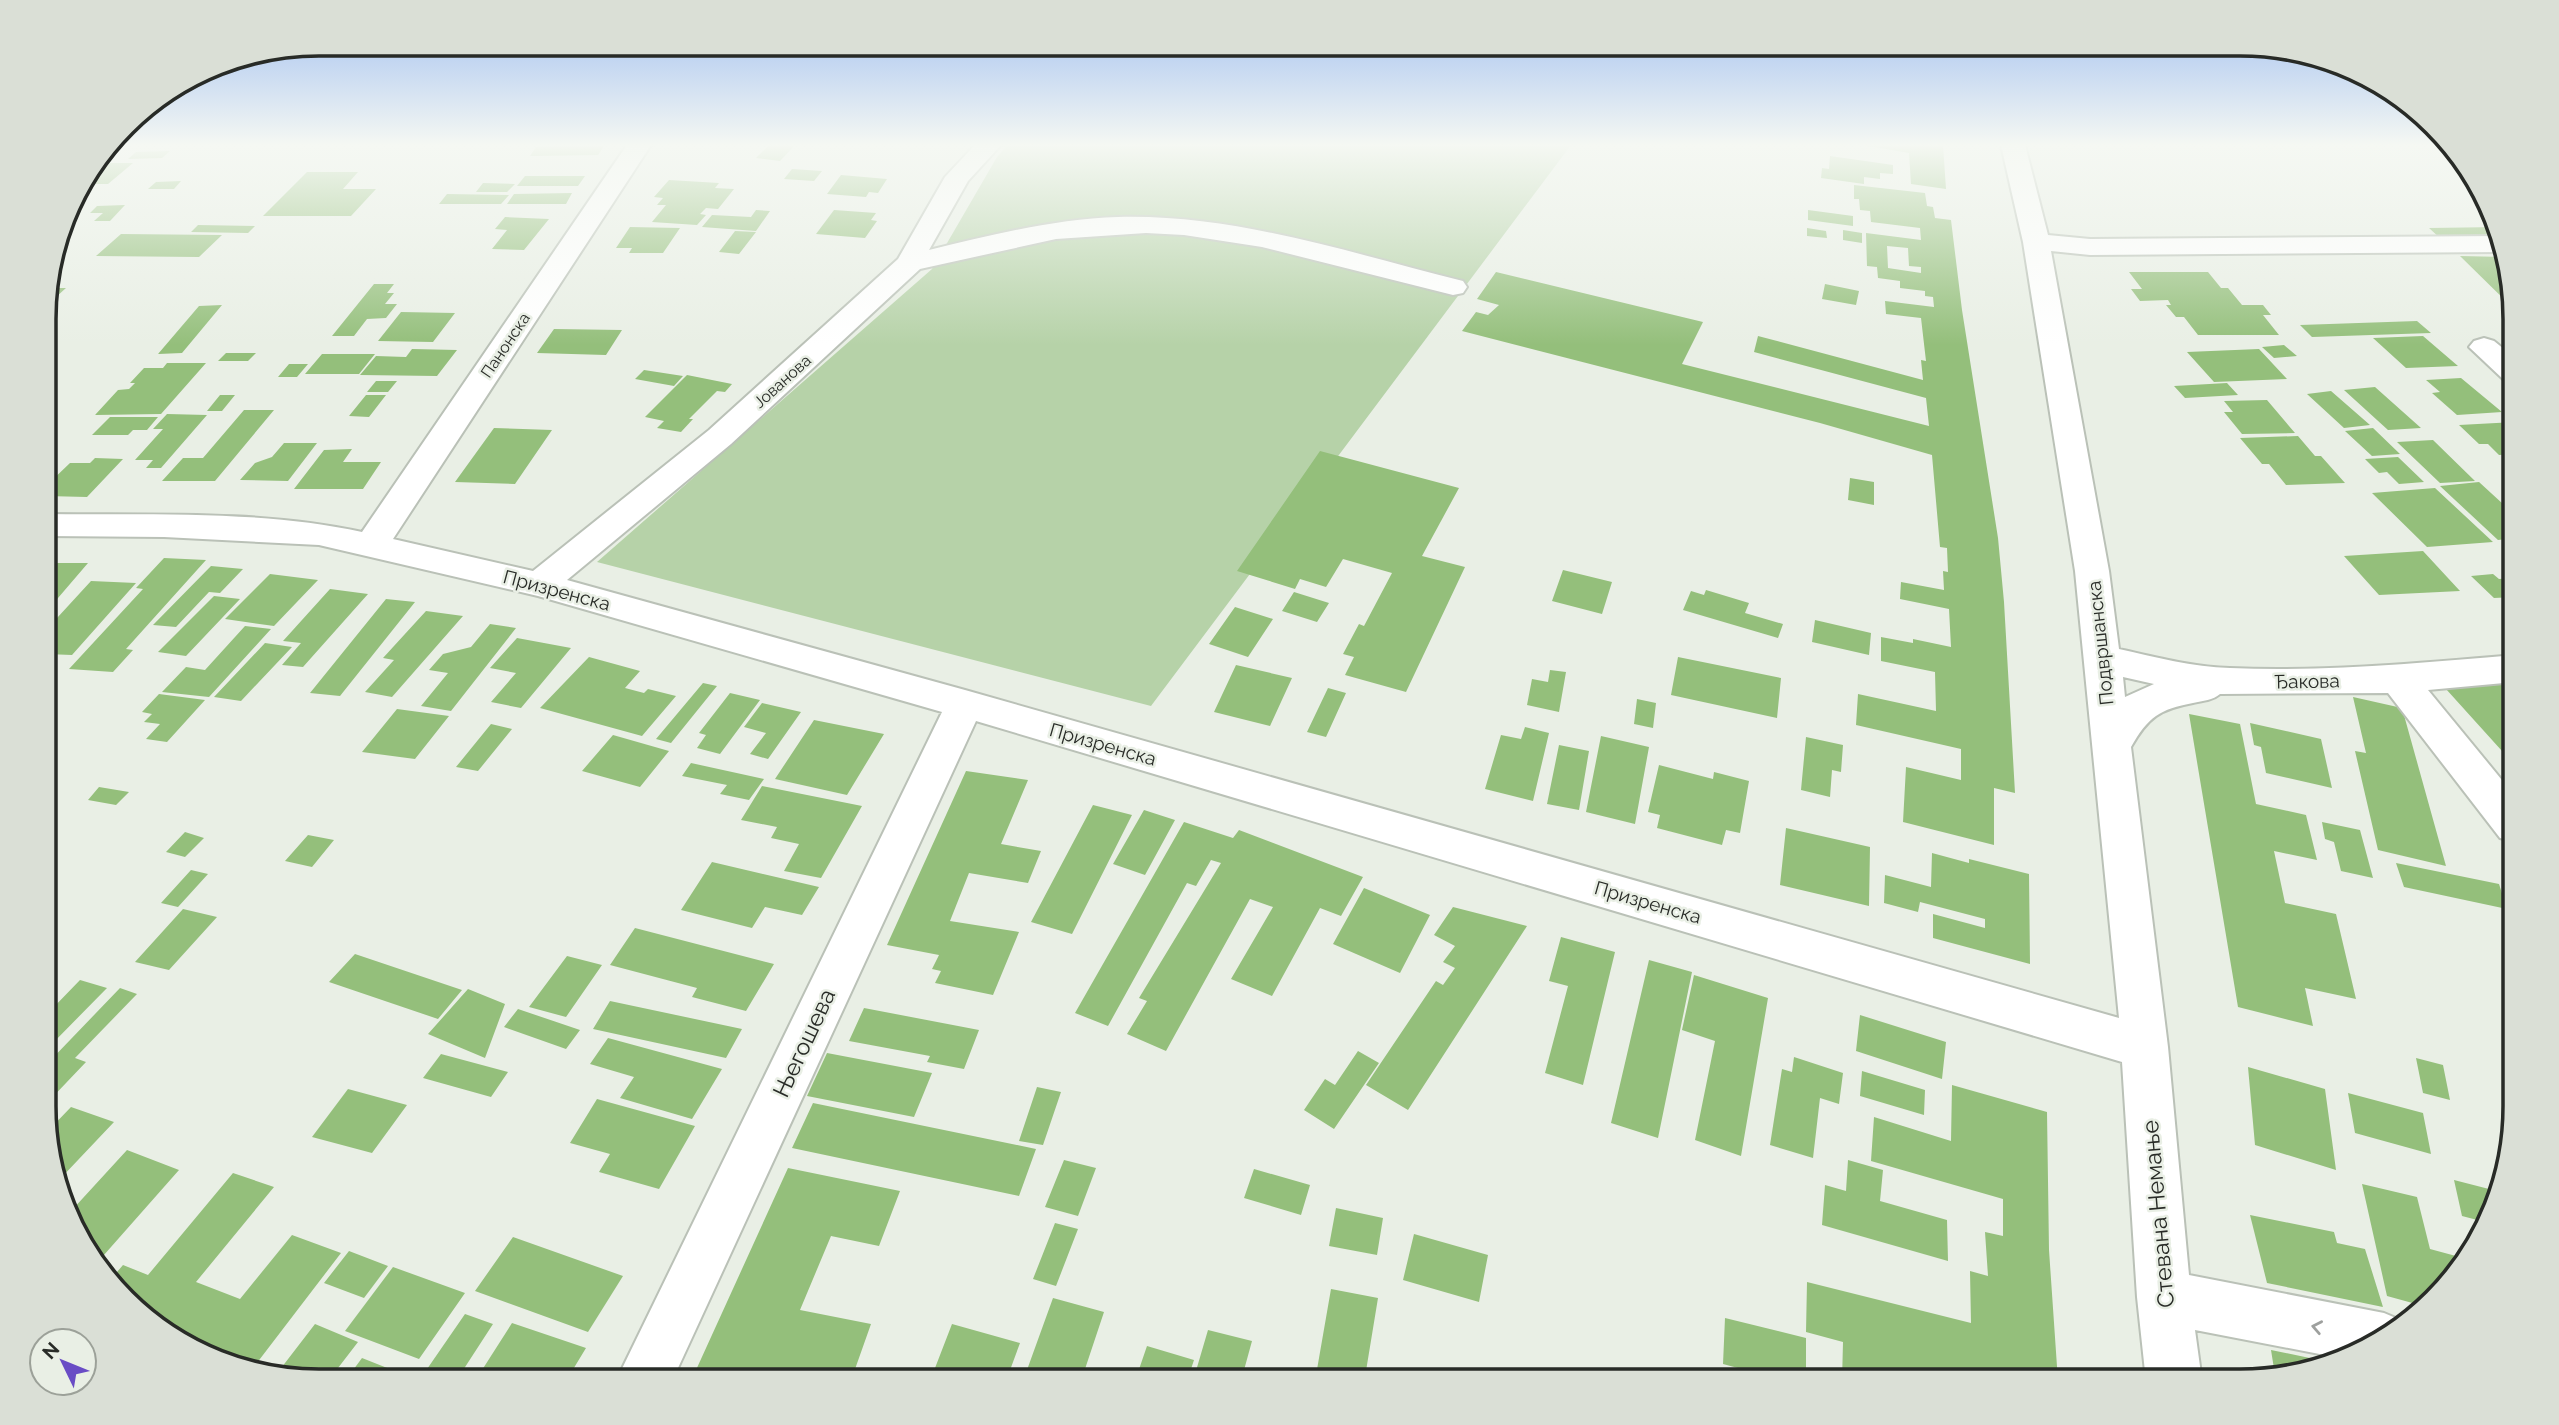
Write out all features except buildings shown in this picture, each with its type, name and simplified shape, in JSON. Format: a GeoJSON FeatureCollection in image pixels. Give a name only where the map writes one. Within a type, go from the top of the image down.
{"type":"FeatureCollection","features":[{"type":"Feature","properties":{"kind":"street","name":"Панонска"},"geometry":{"type":"LineString","coordinates":[[372,544],[594,212]]}},
{"type":"Feature","properties":{"kind":"street","name":"Јованова"},"geometry":{"type":"LineString","coordinates":[[539,584],[720,437],[910,264],[938,212]]}},
{"type":"Feature","properties":{"kind":"street","name":"Подвршанска"},"geometry":{"type":"LineString","coordinates":[[2029,212],[2092,571],[2145,1046]]}},
{"type":"Feature","properties":{"kind":"street"},"geometry":{"type":"LineString","coordinates":[[910,264],[1044,233],[1145,225],[1184,227],[1254,238],[1453,287]]}},
{"type":"Feature","properties":{"kind":"street"},"geometry":{"type":"LineString","coordinates":[[2036,242],[2090,247],[2492,244]]}},
{"type":"Feature","properties":{"kind":"street"},"geometry":{"type":"LineString","coordinates":[[2484,347],[2503,364]]}},
{"type":"Feature","properties":{"kind":"street","name":"Призренска"},"geometry":{"type":"LineString","coordinates":[[56,526],[164,526],[319,534],[539,584],[965,704],[2145,1046]]}},
{"type":"Feature","properties":{"kind":"street","name":"Ђакова"},"geometry":{"type":"LineString","coordinates":[[2101,658],[2160,672],[2229,682],[2398,680],[2503,669]]}},
{"type":"Feature","properties":{"kind":"street"},"geometry":{"type":"LineString","coordinates":[[2398,680],[2503,811]]}},
{"type":"Feature","properties":{"kind":"street"},"geometry":{"type":"LineString","coordinates":[[2111,748],[2126,719],[2138,705],[2158,695],[2229,682]]}},
{"type":"Feature","properties":{"kind":"street","name":"Његошева"},"geometry":{"type":"LineString","coordinates":[[650,1369],[965,704]]}},
{"type":"Feature","properties":{"kind":"street","name":"Стевана Немање"},"geometry":{"type":"LineString","coordinates":[[2145,1046],[2164,1297],[2173,1369]]}},
{"type":"Feature","properties":{"kind":"street"},"geometry":{"type":"LineString","coordinates":[[2164,1297],[2367,1337]]}},
{"type":"Feature","properties":{"kind":"green space"},"geometry":{"type":"Polygon","coordinates":[[[965,212],[1521,212],[1151,706],[597,562],[932,269],[965,212]]]}}]}
